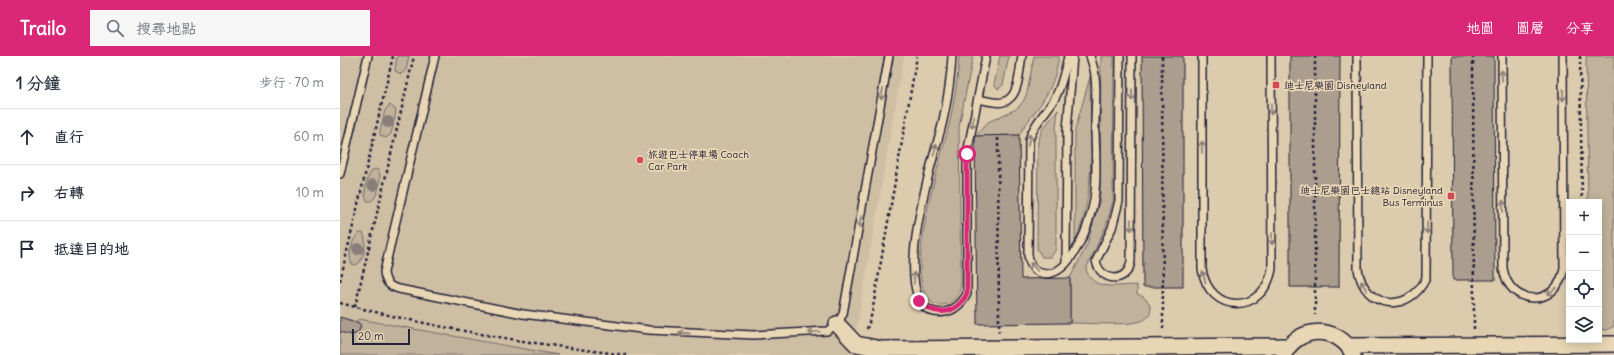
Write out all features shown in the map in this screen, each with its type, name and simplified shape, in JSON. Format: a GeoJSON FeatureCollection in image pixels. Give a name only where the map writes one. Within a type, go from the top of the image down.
{"type":"FeatureCollection","features":[{"type":"Feature","properties":{"kind":"street"},"geometry":{"type":"LineString","coordinates":[[837,324],[856,344],[882,349],[1163,347],[1285,351],[1296,338],[1315,332],[1330,333],[1340,338],[1351,350],[1474,345],[1614,344]]}},
{"type":"Feature","properties":{"kind":"lane"},"geometry":{"type":"LineString","coordinates":[[340,174],[368,56]]}},
{"type":"Feature","properties":{"kind":"lane"},"geometry":{"type":"LineString","coordinates":[[435,56],[384,272],[384,277],[390,286],[453,301],[523,314],[586,323],[670,332],[753,335],[827,331],[837,324],[845,308],[889,56]]}},
{"type":"Feature","properties":{"kind":"lane"},"geometry":{"type":"LineString","coordinates":[[952,56],[942,124],[920,206],[914,259],[915,294],[922,304],[933,311],[950,311],[960,304],[967,294],[967,154],[986,56]]}},
{"type":"Feature","properties":{"kind":"lane"},"geometry":{"type":"LineString","coordinates":[[978,99],[996,102],[1009,100],[1015,90],[1022,56]]}},
{"type":"Feature","properties":{"kind":"lane"},"geometry":{"type":"LineString","coordinates":[[1068,56],[1060,86],[1049,107],[1031,132],[1028,148],[1029,262],[1033,269],[1039,273],[1047,274],[1054,273],[1066,263],[1080,244],[1085,234],[1094,199],[1096,76],[1090,56]]}},
{"type":"Feature","properties":{"kind":"lane"},"geometry":{"type":"LineString","coordinates":[[1066,263],[1066,130],[1073,56]]}},
{"type":"Feature","properties":{"kind":"lane"},"geometry":{"type":"LineString","coordinates":[[1120,56],[1119,201],[1112,228],[1096,261],[1100,272],[1111,278],[1117,278],[1127,272],[1131,261],[1132,56]]}},
{"type":"Feature","properties":{"kind":"lane"},"geometry":{"type":"LineString","coordinates":[[1202,56],[1202,269],[1208,288],[1214,295],[1232,303],[1252,300],[1260,295],[1266,288],[1271,274],[1271,56]]}},
{"type":"Feature","properties":{"kind":"lane"},"geometry":{"type":"LineString","coordinates":[[1357,56],[1359,278],[1364,287],[1374,297],[1388,303],[1398,303],[1411,297],[1422,287],[1426,278],[1427,56]]}},
{"type":"Feature","properties":{"kind":"lane"},"geometry":{"type":"LineString","coordinates":[[1502,56],[1504,277],[1512,289],[1524,296],[1534,298],[1543,296],[1558,285],[1563,277],[1563,56]]}},
{"type":"Feature","properties":{"kind":"path"},"geometry":{"type":"LineString","coordinates":[[340,281],[393,56]]}},
{"type":"Feature","properties":{"kind":"path"},"geometry":{"type":"LineString","coordinates":[[355,307],[414,56]]}},
{"type":"Feature","properties":{"kind":"path"},"geometry":{"type":"LineString","coordinates":[[856,344],[864,335],[872,313],[917,56]]}},
{"type":"Feature","properties":{"kind":"path"},"geometry":{"type":"LineString","coordinates":[[1162,56],[1163,347]]}},
{"type":"Feature","properties":{"kind":"path"},"geometry":{"type":"LineString","coordinates":[[1315,56],[1315,332]]}},
{"type":"Feature","properties":{"kind":"path"},"geometry":{"type":"LineString","coordinates":[[1472,56],[1474,345]]}},
{"type":"Feature","properties":{"kind":"path"},"geometry":{"type":"LineString","coordinates":[[1580,56],[1582,199]]}},
{"type":"Feature","properties":{"kind":"path"},"geometry":{"type":"LineString","coordinates":[[998,138],[999,348]]}},
{"type":"Feature","properties":{"kind":"path"},"geometry":{"type":"LineString","coordinates":[[340,303],[455,330],[512,340],[627,355]]}},
{"type":"Feature","properties":{"kind":"shaded area","name":"旅遊巴士停車場 Coach Car Park"},"geometry":{"type":"Polygon","coordinates":[[[340,56],[904,56],[852,355],[340,355],[340,56]]]}},
{"type":"Feature","properties":{"kind":"shaded area"},"geometry":{"type":"Polygon","coordinates":[[[397,56],[409,56],[406,70],[401,74],[395,71],[397,56]]]}},
{"type":"Feature","properties":{"kind":"shaded area"},"geometry":{"type":"Polygon","coordinates":[[[959,56],[973,56],[959,127],[961,285],[959,293],[954,300],[948,304],[939,305],[926,297],[921,279],[921,253],[931,192],[953,108],[959,56]]]}},
{"type":"Feature","properties":{"kind":"shaded area"},"geometry":{"type":"Polygon","coordinates":[[[1000,56],[1009,56],[1003,85],[998,89],[994,84],[1000,56]]]}},
{"type":"Feature","properties":{"kind":"shaded area"},"geometry":{"type":"Polygon","coordinates":[[[1034,56],[1059,56],[1055,75],[1045,98],[1019,135],[975,136],[988,122],[1016,109],[1023,102],[1027,93],[1034,56]]]}},
{"type":"Feature","properties":{"kind":"shaded area"},"geometry":{"type":"Polygon","coordinates":[[[1101,56],[1114,56],[1113,201],[1106,226],[1086,269],[1089,276],[1100,284],[1107,286],[1137,285],[1137,294],[1146,299],[1151,311],[1146,319],[1135,323],[1070,323],[1070,278],[1087,245],[1100,199],[1101,56]]]}},
{"type":"Feature","properties":{"kind":"shaded area"},"geometry":{"type":"Polygon","coordinates":[[[1586,56],[1614,56],[1614,326],[1607,330],[1602,329],[1602,199],[1588,199],[1586,56]]]}},
{"type":"Feature","properties":{"kind":"shaded area"},"geometry":{"type":"Polygon","coordinates":[[[1090,77],[1091,161],[1089,183],[1087,203],[1082,223],[1075,241],[1075,130],[1090,77]]]}},
{"type":"Feature","properties":{"kind":"shaded area"},"geometry":{"type":"Polygon","coordinates":[[[390,105],[396,112],[391,134],[386,138],[380,135],[380,131],[385,110],[390,105]]]}},
{"type":"Feature","properties":{"kind":"shaded area"},"geometry":{"type":"Polygon","coordinates":[[[1058,110],[1056,129],[1056,249],[1051,257],[1042,257],[1037,249],[1038,142],[1042,130],[1058,110]]]}},
{"type":"Feature","properties":{"kind":"shaded area"},"geometry":{"type":"Polygon","coordinates":[[[375,169],[378,170],[380,177],[378,191],[374,199],[367,201],[365,193],[366,184],[370,174],[375,169]]]}},
{"type":"Feature","properties":{"kind":"shaded area"},"geometry":{"type":"Polygon","coordinates":[[[360,233],[363,233],[365,245],[361,260],[356,265],[352,264],[350,252],[355,238],[360,233]]]}},
{"type":"Feature","properties":{"kind":"shaded area"},"geometry":{"type":"Polygon","coordinates":[[[359,319],[558,355],[340,355],[340,328],[348,328],[359,319]]]}},
{"type":"Feature","properties":{"kind":"building"},"geometry":{"type":"Polygon","coordinates":[[[1142,56],[1183,56],[1183,287],[1143,287],[1142,56]]]}},
{"type":"Feature","properties":{"kind":"building"},"geometry":{"type":"Polygon","coordinates":[[[1290,56],[1340,56],[1339,287],[1290,287],[1290,56]]]}},
{"type":"Feature","properties":{"kind":"building"},"geometry":{"type":"Polygon","coordinates":[[[1452,56],[1494,56],[1495,280],[1453,280],[1452,56]]]}},
{"type":"Feature","properties":{"kind":"building"},"geometry":{"type":"Polygon","coordinates":[[[1019,135],[1021,279],[1070,278],[1070,323],[977,324],[975,136],[1019,135]]]}},
{"type":"Feature","properties":{"kind":"building"},"geometry":{"type":"Polygon","coordinates":[[[340,317],[359,323],[361,326],[358,333],[352,335],[340,332],[340,317]]]}},
{"type":"Feature","properties":{"kind":"place","name":"迪士尼樂園 Disneyland"},"geometry":{"type":"Point","coordinates":[1276,85]}},
{"type":"Feature","properties":{"kind":"place","name":"旅遊巴士停車場 Coach Car Park"},"geometry":{"type":"Point","coordinates":[640,160]}},
{"type":"Feature","properties":{"kind":"place","name":"迪士尼樂園巴士總站 Disneyland Bus Terminus"},"geometry":{"type":"Point","coordinates":[1451,196]}},
{"type":"Feature","properties":{"kind":"route"},"geometry":{"type":"LineString","coordinates":[[919,301],[925,307],[933,311],[950,311],[963,301],[967,294],[967,154]]}}]}
